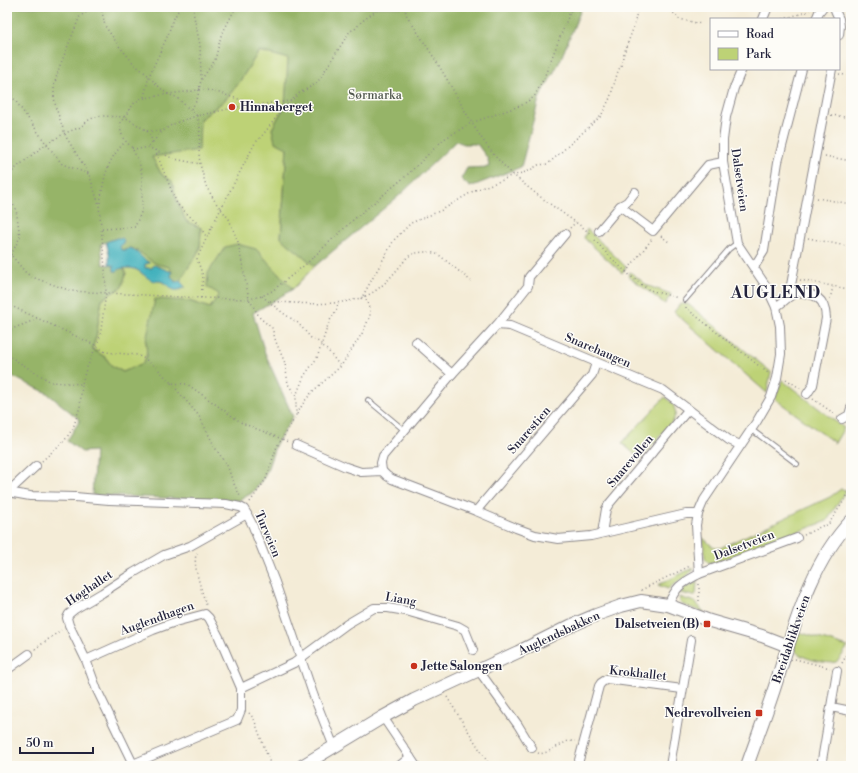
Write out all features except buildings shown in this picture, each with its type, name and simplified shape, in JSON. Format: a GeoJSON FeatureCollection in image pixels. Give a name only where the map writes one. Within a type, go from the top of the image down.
{"type":"FeatureCollection","features":[{"type":"Feature","properties":{"kind":"street"},"geometry":{"type":"LineString","coordinates":[[763,18],[768,7]]}},
{"type":"Feature","properties":{"kind":"street"},"geometry":{"type":"LineString","coordinates":[[835,10],[839,18]]}},
{"type":"Feature","properties":{"kind":"street","name":"Dalsetveien"},"geometry":{"type":"LineString","coordinates":[[699,574],[700,562],[696,525],[698,514],[704,500],[771,397],[778,375],[781,354],[780,326],[776,307],[766,286],[737,243],[723,162],[723,140],[726,117],[734,88],[742,70]]}},
{"type":"Feature","properties":{"kind":"street"},"geometry":{"type":"LineString","coordinates":[[754,267],[764,251],[778,162],[802,70]]}},
{"type":"Feature","properties":{"kind":"street"},"geometry":{"type":"LineString","coordinates":[[784,301],[791,284],[832,71]]}},
{"type":"Feature","properties":{"kind":"street"},"geometry":{"type":"LineString","coordinates":[[620,206],[653,231],[708,165],[723,162]]}},
{"type":"Feature","properties":{"kind":"street"},"geometry":{"type":"LineString","coordinates":[[599,231],[620,206],[627,202],[635,192]]}},
{"type":"Feature","properties":{"kind":"street"},"geometry":{"type":"LineString","coordinates":[[566,234],[529,277],[528,286],[497,325],[452,374],[383,456],[381,463],[382,471],[392,479],[516,528],[535,535],[558,539],[578,538],[686,514],[698,514]]}},
{"type":"Feature","properties":{"kind":"street"},"geometry":{"type":"LineString","coordinates":[[776,307],[796,292],[809,293],[820,299],[825,308],[826,318],[813,385],[807,394]]}},
{"type":"Feature","properties":{"kind":"street","name":"Snarehaugen"},"geometry":{"type":"LineString","coordinates":[[497,325],[510,326],[663,390],[688,410],[740,446]]}},
{"type":"Feature","properties":{"kind":"street"},"geometry":{"type":"LineString","coordinates":[[416,342],[452,374]]}},
{"type":"Feature","properties":{"kind":"street","name":"Snarestien"},"geometry":{"type":"LineString","coordinates":[[476,511],[592,375],[596,363]]}},
{"type":"Feature","properties":{"kind":"street"},"geometry":{"type":"LineString","coordinates":[[842,419],[849,415],[851,408]]}},
{"type":"Feature","properties":{"kind":"street","name":"Snarevollen"},"geometry":{"type":"LineString","coordinates":[[602,533],[606,509],[609,504],[688,410]]}},
{"type":"Feature","properties":{"kind":"street"},"geometry":{"type":"LineString","coordinates":[[296,445],[361,472],[382,471]]}},
{"type":"Feature","properties":{"kind":"street"},"geometry":{"type":"LineString","coordinates":[[8,492],[36,466]]}},
{"type":"Feature","properties":{"kind":"street","name":"Turveien"},"geometry":{"type":"LineString","coordinates":[[8,492],[30,496],[237,505],[245,512],[252,524],[275,582],[313,694],[334,747]]}},
{"type":"Feature","properties":{"kind":"street","name":"Høghallet"},"geometry":{"type":"LineString","coordinates":[[133,765],[97,690],[86,660],[67,618],[75,609],[133,573],[164,555],[190,546],[245,512]]}},
{"type":"Feature","properties":{"kind":"street","name":"Breidablikkveien"},"geometry":{"type":"LineString","coordinates":[[747,766],[808,590],[823,558],[840,532],[851,521]]}},
{"type":"Feature","properties":{"kind":"street","name":"Dalsetveien"},"geometry":{"type":"LineString","coordinates":[[668,605],[679,586],[699,574],[797,538]]}},
{"type":"Feature","properties":{"kind":"street","name":"Auglendsbakken"},"geometry":{"type":"LineString","coordinates":[[302,766],[383,717],[441,686],[583,621],[621,606],[641,601],[668,605],[710,621],[762,636],[788,646]]}},
{"type":"Feature","properties":{"kind":"street","name":"Liang"},"geometry":{"type":"LineString","coordinates":[[301,659],[347,624],[374,608],[388,608],[406,611],[458,626],[465,630],[473,650]]}},
{"type":"Feature","properties":{"kind":"street","name":"Auglendhagen"},"geometry":{"type":"LineString","coordinates":[[86,660],[153,630],[205,614],[209,618],[241,688],[242,706]]}},
{"type":"Feature","properties":{"kind":"street"},"geometry":{"type":"LineString","coordinates":[[670,766],[691,640]]}},
{"type":"Feature","properties":{"kind":"street"},"geometry":{"type":"LineString","coordinates":[[7,670],[29,654]]}},
{"type":"Feature","properties":{"kind":"street"},"geometry":{"type":"LineString","coordinates":[[241,688],[301,659]]}},
{"type":"Feature","properties":{"kind":"street"},"geometry":{"type":"LineString","coordinates":[[480,669],[482,675],[518,725],[532,748]]}},
{"type":"Feature","properties":{"kind":"street"},"geometry":{"type":"LineString","coordinates":[[821,766],[837,670]]}},
{"type":"Feature","properties":{"kind":"street","name":"Krokhallet"},"geometry":{"type":"LineString","coordinates":[[579,760],[599,686],[604,680],[607,679],[682,689]]}},
{"type":"Feature","properties":{"kind":"street"},"geometry":{"type":"LineString","coordinates":[[133,765],[237,720],[242,706]]}},
{"type":"Feature","properties":{"kind":"street"},"geometry":{"type":"LineString","coordinates":[[831,707],[851,711]]}},
{"type":"Feature","properties":{"kind":"street"},"geometry":{"type":"LineString","coordinates":[[383,717],[416,766]]}},
{"type":"Feature","properties":{"kind":"street"},"geometry":{"type":"LineString","coordinates":[[399,766],[410,757]]}},
{"type":"Feature","properties":{"kind":"lane"},"geometry":{"type":"LineString","coordinates":[[685,300],[729,249],[737,243]]}},
{"type":"Feature","properties":{"kind":"lane"},"geometry":{"type":"LineString","coordinates":[[368,400],[404,430]]}},
{"type":"Feature","properties":{"kind":"lane"},"geometry":{"type":"LineString","coordinates":[[751,429],[797,464]]}},
{"type":"Feature","properties":{"kind":"path"},"geometry":{"type":"LineString","coordinates":[[96,7],[80,16],[59,68],[54,86],[54,97],[56,108],[65,133],[89,174],[100,205]]}},
{"type":"Feature","properties":{"kind":"path"},"geometry":{"type":"LineString","coordinates":[[101,7],[105,26],[119,46],[135,64],[167,94],[176,97],[197,116],[200,127],[200,164],[206,186],[221,210],[229,219],[238,242],[249,299],[260,318],[272,328],[285,363],[288,384],[296,396]]}},
{"type":"Feature","properties":{"kind":"path"},"geometry":{"type":"LineString","coordinates":[[144,98],[149,76],[180,7]]}},
{"type":"Feature","properties":{"kind":"path"},"geometry":{"type":"LineString","coordinates":[[191,109],[195,105],[201,80],[200,45],[192,7]]}},
{"type":"Feature","properties":{"kind":"path"},"geometry":{"type":"LineString","coordinates":[[201,80],[215,60],[221,36],[236,7]]}},
{"type":"Feature","properties":{"kind":"path"},"geometry":{"type":"LineString","coordinates":[[201,298],[203,276],[197,259],[255,143],[264,135],[283,108],[298,94],[317,83],[350,31],[355,29],[361,22],[381,7]]}},
{"type":"Feature","properties":{"kind":"path"},"geometry":{"type":"LineString","coordinates":[[405,7],[406,14],[435,58],[471,122],[496,156],[515,175],[543,199],[585,229],[594,237],[600,247],[626,272],[648,289],[685,300],[686,308],[771,375],[778,375]]}},
{"type":"Feature","properties":{"kind":"path"},"geometry":{"type":"LineString","coordinates":[[7,250],[26,273],[32,277],[71,291],[201,298],[249,299],[262,296],[272,291],[306,264],[352,220],[406,176],[444,139],[471,122],[522,105],[534,97],[543,80],[572,7]]}},
{"type":"Feature","properties":{"kind":"path"},"geometry":{"type":"LineString","coordinates":[[361,299],[394,240],[411,223],[442,210],[475,190],[508,177],[529,171],[538,165],[548,164],[601,116],[610,98],[618,71],[622,64],[623,56],[634,26],[638,7]]}},
{"type":"Feature","properties":{"kind":"path"},"geometry":{"type":"LineString","coordinates":[[663,7],[679,19],[701,24]]}},
{"type":"Feature","properties":{"kind":"path"},"geometry":{"type":"LineString","coordinates":[[786,18],[814,10],[820,13]]}},
{"type":"Feature","properties":{"kind":"path"},"geometry":{"type":"LineString","coordinates":[[832,71],[850,76],[850,72]]}},
{"type":"Feature","properties":{"kind":"path"},"geometry":{"type":"LineString","coordinates":[[7,89],[62,164],[89,174]]}},
{"type":"Feature","properties":{"kind":"path"},"geometry":{"type":"LineString","coordinates":[[102,229],[135,227],[142,210],[142,175],[139,162],[132,148],[126,142],[120,127],[120,123],[135,102],[144,98],[199,89],[213,91],[256,105]]}},
{"type":"Feature","properties":{"kind":"path"},"geometry":{"type":"LineString","coordinates":[[132,148],[139,150],[148,147],[161,131],[179,122],[197,116],[236,107],[291,101]]}},
{"type":"Feature","properties":{"kind":"path"},"geometry":{"type":"LineString","coordinates":[[824,113],[851,118]]}},
{"type":"Feature","properties":{"kind":"path"},"geometry":{"type":"LineString","coordinates":[[7,177],[46,144],[65,133],[81,127],[87,121],[95,117],[125,117],[147,131],[151,137],[152,143]]}},
{"type":"Feature","properties":{"kind":"path"},"geometry":{"type":"LineString","coordinates":[[147,131],[161,131]]}},
{"type":"Feature","properties":{"kind":"path"},"geometry":{"type":"LineString","coordinates":[[36,466],[65,440],[73,428],[80,407],[82,384],[85,372],[100,337],[106,293],[100,205],[106,170],[113,157],[126,142]]}},
{"type":"Feature","properties":{"kind":"path"},"geometry":{"type":"LineString","coordinates":[[148,147],[174,159],[200,164]]}},
{"type":"Feature","properties":{"kind":"path"},"geometry":{"type":"LineString","coordinates":[[156,150],[177,204],[198,224],[207,237]]}},
{"type":"Feature","properties":{"kind":"path"},"geometry":{"type":"LineString","coordinates":[[833,158],[834,154]]}},
{"type":"Feature","properties":{"kind":"path"},"geometry":{"type":"LineString","coordinates":[[816,155],[851,161]]}},
{"type":"Feature","properties":{"kind":"path"},"geometry":{"type":"LineString","coordinates":[[7,194],[16,209],[20,237],[11,255],[7,259]]}},
{"type":"Feature","properties":{"kind":"path"},"geometry":{"type":"LineString","coordinates":[[808,196],[850,203],[850,200]]}},
{"type":"Feature","properties":{"kind":"path"},"geometry":{"type":"LineString","coordinates":[[626,272],[654,238],[653,231]]}},
{"type":"Feature","properties":{"kind":"path"},"geometry":{"type":"LineString","coordinates":[[800,237],[851,247]]}},
{"type":"Feature","properties":{"kind":"path"},"geometry":{"type":"LineString","coordinates":[[829,243],[830,239]]}},
{"type":"Feature","properties":{"kind":"path"},"geometry":{"type":"LineString","coordinates":[[270,301],[338,302],[361,299],[375,292],[386,283],[409,256],[418,253],[434,253],[439,255],[471,281]]}},
{"type":"Feature","properties":{"kind":"path"},"geometry":{"type":"LineString","coordinates":[[792,278],[848,290],[851,289]]}},
{"type":"Feature","properties":{"kind":"path"},"geometry":{"type":"LineString","coordinates":[[245,512],[266,479],[278,446],[304,402],[312,392],[340,366],[369,321],[370,311],[364,293]]}},
{"type":"Feature","properties":{"kind":"path"},"geometry":{"type":"LineString","coordinates":[[262,296],[298,323],[340,366]]}},
{"type":"Feature","properties":{"kind":"path"},"geometry":{"type":"LineString","coordinates":[[296,416],[296,396],[304,376],[318,358],[329,322],[337,309],[338,302]]}},
{"type":"Feature","properties":{"kind":"path"},"geometry":{"type":"LineString","coordinates":[[7,304],[97,346],[105,352],[137,355],[157,368],[199,416],[216,449],[228,467],[232,480],[242,500],[245,512]]}},
{"type":"Feature","properties":{"kind":"path"},"geometry":{"type":"LineString","coordinates":[[7,331],[37,318]]}},
{"type":"Feature","properties":{"kind":"path"},"geometry":{"type":"LineString","coordinates":[[7,355],[51,382],[82,384]]}},
{"type":"Feature","properties":{"kind":"path"},"geometry":{"type":"LineString","coordinates":[[171,383],[187,384],[242,423],[296,445]]}},
{"type":"Feature","properties":{"kind":"path"},"geometry":{"type":"LineString","coordinates":[[797,538],[822,526],[828,525],[851,490]]}},
{"type":"Feature","properties":{"kind":"path"},"geometry":{"type":"LineString","coordinates":[[206,537],[195,556],[196,569],[209,618]]}},
{"type":"Feature","properties":{"kind":"path"},"geometry":{"type":"LineString","coordinates":[[640,590],[700,562]]}},
{"type":"Feature","properties":{"kind":"path"},"geometry":{"type":"LineString","coordinates":[[699,574],[699,601]]}},
{"type":"Feature","properties":{"kind":"path"},"geometry":{"type":"LineString","coordinates":[[29,654],[69,625]]}},
{"type":"Feature","properties":{"kind":"path"},"geometry":{"type":"LineString","coordinates":[[793,658],[837,670],[850,653],[851,648]]}},
{"type":"Feature","properties":{"kind":"path"},"geometry":{"type":"LineString","coordinates":[[441,686],[490,766]]}},
{"type":"Feature","properties":{"kind":"path"},"geometry":{"type":"LineString","coordinates":[[242,706],[254,719],[271,766]]}},
{"type":"Feature","properties":{"kind":"path"},"geometry":{"type":"LineString","coordinates":[[532,748],[540,754],[568,741],[583,743]]}},
{"type":"Feature","properties":{"kind":"green space","name":"Sørmarka"},"geometry":{"type":"Polygon","coordinates":[[[7,7],[582,7],[560,61],[539,99],[521,167],[470,187],[461,179],[467,168],[489,167],[488,159],[477,144],[464,144],[456,141],[400,195],[315,266],[281,238],[287,148],[275,142],[272,129],[285,105],[288,59],[259,51],[238,84],[224,101],[200,119],[199,150],[152,157],[162,175],[172,181],[176,198],[186,221],[201,228],[200,249],[180,281],[175,282],[171,276],[172,272],[169,267],[155,263],[134,249],[131,248],[120,250],[119,246],[121,244],[117,238],[101,244],[103,264],[114,266],[114,271],[124,268],[126,273],[122,287],[102,299],[96,337],[92,349],[105,357],[112,366],[123,372],[143,363],[147,356],[146,341],[155,299],[189,301],[210,308],[219,294],[207,287],[208,273],[225,247],[237,244],[256,249],[293,289],[253,313],[265,353],[293,417],[276,444],[265,476],[252,493],[238,501],[92,495],[95,451],[82,452],[67,441],[80,420],[47,393],[7,374],[7,7]]]}},
{"type":"Feature","properties":{"kind":"green space"},"geometry":{"type":"Polygon","coordinates":[[[259,51],[289,59],[285,105],[272,129],[287,148],[281,237],[315,266],[293,289],[256,249],[219,294],[210,308],[189,301],[146,341],[146,355],[143,362],[136,367],[123,372],[112,366],[105,357],[92,349],[96,337],[102,299],[122,287],[126,273],[124,268],[137,270],[149,278],[161,281],[175,290],[185,287],[180,281],[200,249],[201,228],[186,221],[176,198],[172,181],[162,175],[152,157],[224,101],[238,84],[259,51]]]}},
{"type":"Feature","properties":{"kind":"green space"},"geometry":{"type":"Polygon","coordinates":[[[587,229],[626,267],[622,273],[584,238],[587,229]]]}},
{"type":"Feature","properties":{"kind":"green space"},"geometry":{"type":"Polygon","coordinates":[[[133,249],[155,263],[169,267],[172,272],[154,265],[152,268],[145,268],[144,266],[147,264],[133,249]]]}},
{"type":"Feature","properties":{"kind":"green space"},"geometry":{"type":"Polygon","coordinates":[[[630,272],[648,286],[671,294],[665,304],[628,276],[630,272]]]}},
{"type":"Feature","properties":{"kind":"green space"},"geometry":{"type":"Polygon","coordinates":[[[680,304],[688,304],[771,372],[767,393],[674,312],[680,304]]]}},
{"type":"Feature","properties":{"kind":"green space"},"geometry":{"type":"Polygon","coordinates":[[[782,380],[844,428],[835,443],[775,399],[782,380]]]}},
{"type":"Feature","properties":{"kind":"green space"},"geometry":{"type":"Polygon","coordinates":[[[665,397],[673,404],[676,413],[673,421],[640,459],[622,443],[665,397]]]}},
{"type":"Feature","properties":{"kind":"green space"},"geometry":{"type":"Polygon","coordinates":[[[841,489],[846,490],[827,521],[721,560],[709,563],[705,559],[703,538],[712,546],[720,548],[830,497],[841,489]]]}},
{"type":"Feature","properties":{"kind":"green space"},"geometry":{"type":"Polygon","coordinates":[[[693,568],[689,575],[668,589],[658,585],[693,568]]]}},
{"type":"Feature","properties":{"kind":"green space"},"geometry":{"type":"Polygon","coordinates":[[[697,582],[696,594],[694,596],[680,593],[684,588],[697,582]]]}},
{"type":"Feature","properties":{"kind":"green space"},"geometry":{"type":"Polygon","coordinates":[[[679,597],[695,602],[705,613],[681,604],[679,597]]]}},
{"type":"Feature","properties":{"kind":"green space"},"geometry":{"type":"Polygon","coordinates":[[[799,632],[848,647],[836,662],[827,663],[807,658],[797,653],[795,650],[795,643],[799,632]]]}},
{"type":"Feature","properties":{"kind":"water"},"geometry":{"type":"Polygon","coordinates":[[[117,238],[122,238],[124,240],[123,244],[120,246],[121,250],[131,248],[150,263],[145,264],[145,268],[152,268],[154,265],[172,272],[171,276],[175,282],[180,281],[185,287],[175,290],[162,281],[154,281],[131,268],[122,268],[114,271],[114,266],[109,264],[109,254],[106,242],[117,238]]]}},
{"type":"Feature","properties":{"kind":"place","name":"Hinnaberget"},"geometry":{"type":"Point","coordinates":[232,107]}},
{"type":"Feature","properties":{"kind":"place","name":"Dalsetveien (B)"},"geometry":{"type":"Point","coordinates":[707,624]}},
{"type":"Feature","properties":{"kind":"place","name":"Jette Salongen"},"geometry":{"type":"Point","coordinates":[414,666]}},
{"type":"Feature","properties":{"kind":"place","name":"Nedrevollveien"},"geometry":{"type":"Point","coordinates":[759,713]}},
{"type":"Feature","properties":{"kind":"district","name":"AUGLEND"},"geometry":{"type":"Point","coordinates":[776,292]}}]}
